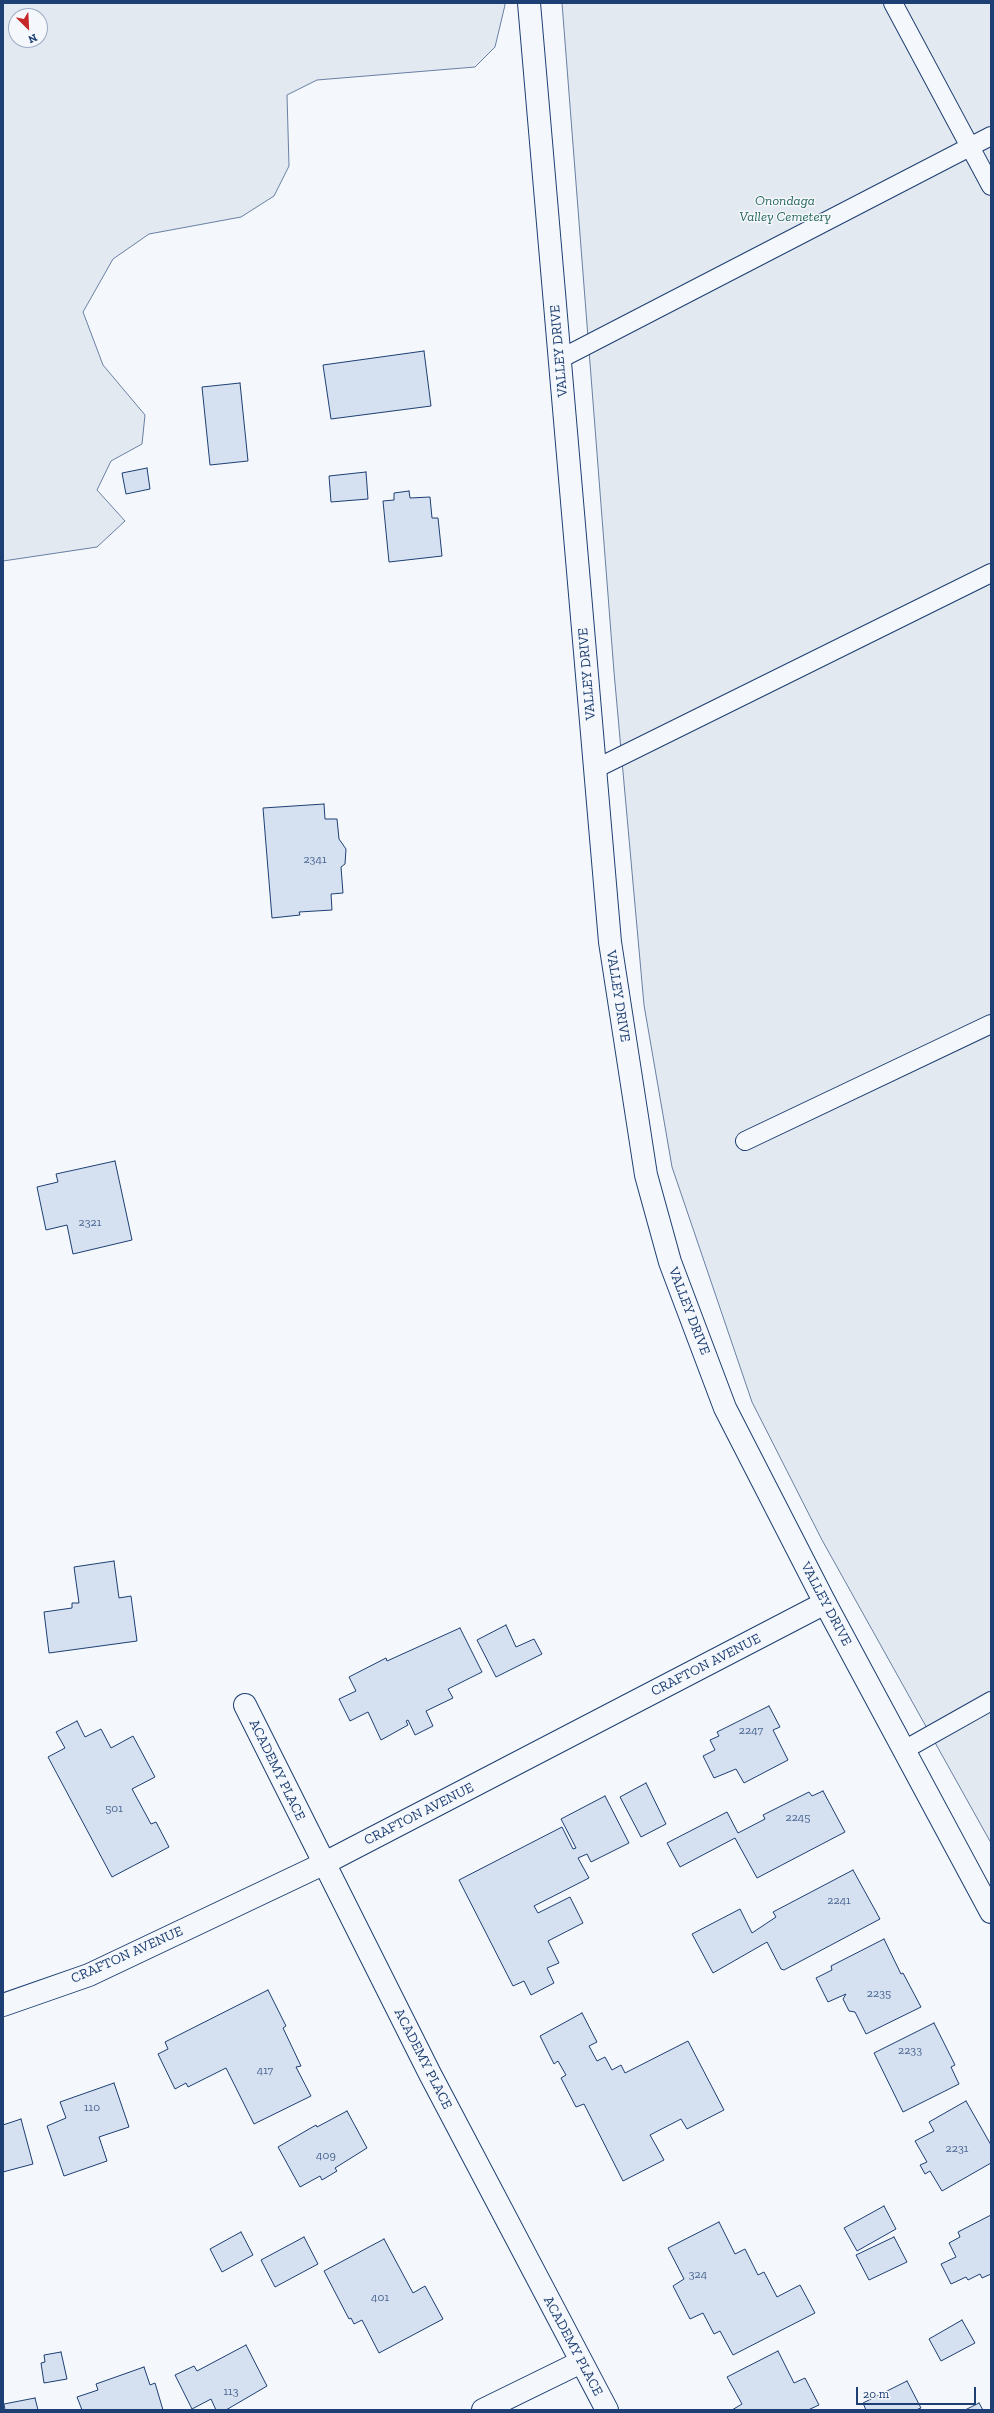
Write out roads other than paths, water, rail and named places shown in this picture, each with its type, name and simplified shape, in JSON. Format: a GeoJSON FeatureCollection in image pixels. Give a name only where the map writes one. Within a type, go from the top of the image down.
{"type":"FeatureCollection","features":[{"type":"Feature","properties":{"kind":"main road","name":"VALLEY DRIVE"},"geometry":{"type":"LineString","coordinates":[[529,3],[610,942],[648,1182],[670,1262],[725,1408],[825,1603],[991,1912]]}},
{"type":"Feature","properties":{"kind":"main road","name":"CRAFTON AVENUE"},"geometry":{"type":"LineString","coordinates":[[3,2005],[89,1975],[323,1864],[825,1603]]}},
{"type":"Feature","properties":{"kind":"main road","name":"ACADEMY PLACE"},"geometry":{"type":"LineString","coordinates":[[245,1705],[323,1864],[607,2410]]}},
{"type":"Feature","properties":{"kind":"main road"},"geometry":{"type":"LineString","coordinates":[[483,2410],[581,2362]]}},
{"type":"Feature","properties":{"kind":"lane"},"geometry":{"type":"LineString","coordinates":[[893,3],[991,186]]}},
{"type":"Feature","properties":{"kind":"lane"},"geometry":{"type":"LineString","coordinates":[[560,359],[991,136]]}},
{"type":"Feature","properties":{"kind":"lane"},"geometry":{"type":"LineString","coordinates":[[595,769],[991,573]]}},
{"type":"Feature","properties":{"kind":"lane"},"geometry":{"type":"LineString","coordinates":[[745,1141],[991,1024]]}},
{"type":"Feature","properties":{"kind":"lane"},"geometry":{"type":"LineString","coordinates":[[904,1750],[991,1701]]}},
{"type":"Feature","properties":{"kind":"park label","name":"Onondaga Valley Cemetery"},"geometry":{"type":"Point","coordinates":[785,210]}}]}
